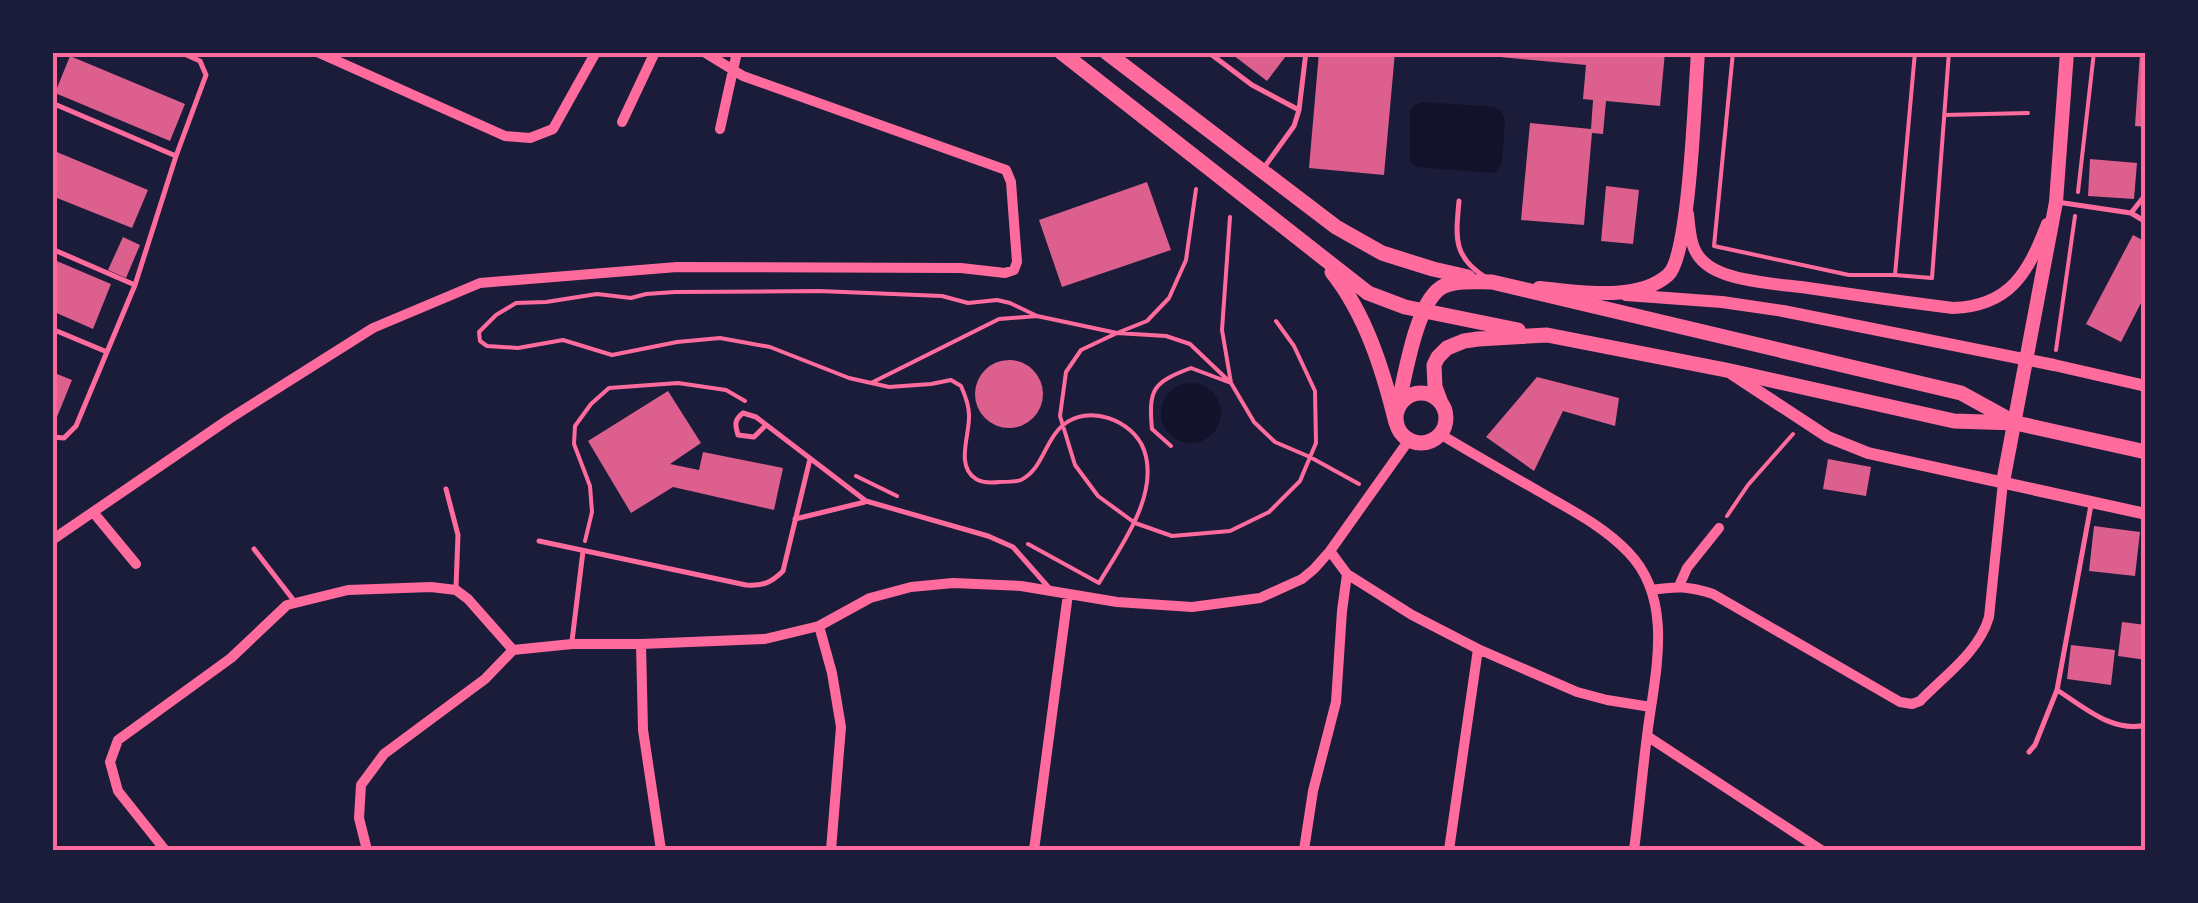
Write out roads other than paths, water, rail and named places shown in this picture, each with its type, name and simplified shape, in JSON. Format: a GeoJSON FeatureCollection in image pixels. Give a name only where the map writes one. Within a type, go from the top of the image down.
{"type":"FeatureCollection","features":[{"type":"Feature","properties":{"kind":"main road"},"geometry":{"type":"LineString","coordinates":[[1061,52],[1320,257],[1368,293],[1387,302],[1726,370],[1954,421],[2016,422],[2146,452]]}},
{"type":"Feature","properties":{"kind":"main road"},"geometry":{"type":"LineString","coordinates":[[1106,52],[1336,227],[1382,252],[1433,269],[1961,393],[2016,422]]}},
{"type":"Feature","properties":{"kind":"main road"},"geometry":{"type":"LineString","coordinates":[[1513,286],[1608,294],[1638,289],[1668,275],[1679,256],[1687,201],[1698,52]]}},
{"type":"Feature","properties":{"kind":"main road"},"geometry":{"type":"LineString","coordinates":[[2003,482],[2056,202],[2066,52]]}},
{"type":"Feature","properties":{"kind":"main road"},"geometry":{"type":"LineString","coordinates":[[1320,257],[1338,279],[1362,323],[1381,368],[1400,433],[1409,440],[1426,443],[1440,434],[1446,419],[1434,387],[1434,365],[1447,348],[1478,338],[1547,336]]}},
{"type":"Feature","properties":{"kind":"main road"},"geometry":{"type":"LineString","coordinates":[[1396,417],[1422,312],[1432,296],[1448,284],[1492,282]]}},
{"type":"Feature","properties":{"kind":"main road"},"geometry":{"type":"LineString","coordinates":[[1396,417],[1406,397],[1416,393],[1428,393],[1441,403]]}},
{"type":"Feature","properties":{"kind":"street"},"geometry":{"type":"LineString","coordinates":[[318,52],[505,136],[530,138],[553,128],[596,52]]}},
{"type":"Feature","properties":{"kind":"street"},"geometry":{"type":"LineString","coordinates":[[622,122],[655,52]]}},
{"type":"Feature","properties":{"kind":"street"},"geometry":{"type":"LineString","coordinates":[[52,540],[229,418],[374,328],[480,283],[677,268],[960,268],[1005,273],[1014,270],[1017,262],[1006,170],[743,76],[704,52]]}},
{"type":"Feature","properties":{"kind":"street"},"geometry":{"type":"LineString","coordinates":[[720,128],[737,52]]}},
{"type":"Feature","properties":{"kind":"street"},"geometry":{"type":"LineString","coordinates":[[1687,201],[1696,254],[1716,271],[1750,280],[1953,308],[1986,304],[2014,284],[2028,267],[2056,202]]}},
{"type":"Feature","properties":{"kind":"street"},"geometry":{"type":"LineString","coordinates":[[1608,294],[1722,302],[1783,311],[2146,386]]}},
{"type":"Feature","properties":{"kind":"street"},"geometry":{"type":"LineString","coordinates":[[1726,370],[1828,436],[1868,453],[2146,514]]}},
{"type":"Feature","properties":{"kind":"street"},"geometry":{"type":"LineString","coordinates":[[1440,434],[1593,522],[1630,553],[1642,570],[1651,590],[1658,638],[1634,850]]}},
{"type":"Feature","properties":{"kind":"street"},"geometry":{"type":"LineString","coordinates":[[367,850],[360,818],[361,784],[384,754],[485,679],[513,650],[572,644],[765,638],[819,626],[870,598],[911,587],[954,583],[1020,586],[1118,602],[1192,608],[1260,598],[1302,579],[1330,552],[1409,440]]}},
{"type":"Feature","properties":{"kind":"street"},"geometry":{"type":"LineString","coordinates":[[1651,590],[1679,586],[1713,594],[1900,702],[1912,704],[1920,701],[1976,645],[1986,630],[2003,482]]}},
{"type":"Feature","properties":{"kind":"street"},"geometry":{"type":"LineString","coordinates":[[92,512],[136,564]]}},
{"type":"Feature","properties":{"kind":"street"},"geometry":{"type":"LineString","coordinates":[[1679,586],[1722,524]]}},
{"type":"Feature","properties":{"kind":"street"},"geometry":{"type":"LineString","coordinates":[[1330,552],[1348,574],[1412,615],[1478,649],[1577,692],[1650,706]]}},
{"type":"Feature","properties":{"kind":"street"},"geometry":{"type":"LineString","coordinates":[[1304,850],[1313,790],[1336,702],[1348,574]]}},
{"type":"Feature","properties":{"kind":"street"},"geometry":{"type":"LineString","coordinates":[[165,850],[118,791],[110,762],[118,740],[230,658],[287,606],[348,590],[456,590],[513,650]]}},
{"type":"Feature","properties":{"kind":"street"},"geometry":{"type":"LineString","coordinates":[[1034,850],[1068,594]]}},
{"type":"Feature","properties":{"kind":"street"},"geometry":{"type":"LineString","coordinates":[[819,626],[842,727],[831,850]]}},
{"type":"Feature","properties":{"kind":"street"},"geometry":{"type":"LineString","coordinates":[[641,644],[643,730],[662,850]]}},
{"type":"Feature","properties":{"kind":"street"},"geometry":{"type":"LineString","coordinates":[[1449,850],[1478,649]]}},
{"type":"Feature","properties":{"kind":"street"},"geometry":{"type":"LineString","coordinates":[[1647,736],[1820,850]]}},
{"type":"Feature","properties":{"kind":"lane"},"geometry":{"type":"LineString","coordinates":[[52,436],[64,438],[76,426],[135,285],[206,75],[200,62],[180,52]]}},
{"type":"Feature","properties":{"kind":"lane"},"geometry":{"type":"LineString","coordinates":[[1208,52],[1252,85],[1299,110]]}},
{"type":"Feature","properties":{"kind":"lane"},"geometry":{"type":"LineString","coordinates":[[1261,171],[1294,126],[1306,52]]}},
{"type":"Feature","properties":{"kind":"lane"},"geometry":{"type":"LineString","coordinates":[[52,103],[176,156]]}},
{"type":"Feature","properties":{"kind":"lane"},"geometry":{"type":"LineString","coordinates":[[2132,213],[2146,194]]}},
{"type":"Feature","properties":{"kind":"lane"},"geometry":{"type":"LineString","coordinates":[[1458,201],[1456,234],[1464,260],[1492,282]]}},
{"type":"Feature","properties":{"kind":"lane"},"geometry":{"type":"LineString","coordinates":[[2056,202],[2132,213],[2146,222]]}},
{"type":"Feature","properties":{"kind":"lane"},"geometry":{"type":"LineString","coordinates":[[52,250],[135,285]]}},
{"type":"Feature","properties":{"kind":"lane"},"geometry":{"type":"LineString","coordinates":[[52,329],[107,352]]}},
{"type":"Feature","properties":{"kind":"lane"},"geometry":{"type":"LineString","coordinates":[[766,425],[754,437],[744,438],[738,436],[735,424],[743,413],[756,418],[766,425],[866,502],[988,536],[1013,547],[1052,592]]}},
{"type":"Feature","properties":{"kind":"lane"},"geometry":{"type":"LineString","coordinates":[[539,542],[759,586],[772,582],[783,571],[810,459]]}},
{"type":"Feature","properties":{"kind":"lane"},"geometry":{"type":"LineString","coordinates":[[446,488],[458,535],[456,590]]}},
{"type":"Feature","properties":{"kind":"lane"},"geometry":{"type":"LineString","coordinates":[[796,519],[866,502]]}},
{"type":"Feature","properties":{"kind":"lane"},"geometry":{"type":"LineString","coordinates":[[2029,752],[2036,745],[2057,690],[2092,502]]}},
{"type":"Feature","properties":{"kind":"lane"},"geometry":{"type":"LineString","coordinates":[[254,549],[296,603]]}},
{"type":"Feature","properties":{"kind":"lane"},"geometry":{"type":"LineString","coordinates":[[572,644],[583,551]]}},
{"type":"Feature","properties":{"kind":"lane"},"geometry":{"type":"LineString","coordinates":[[2057,690],[2114,726],[2146,725]]}}]}
